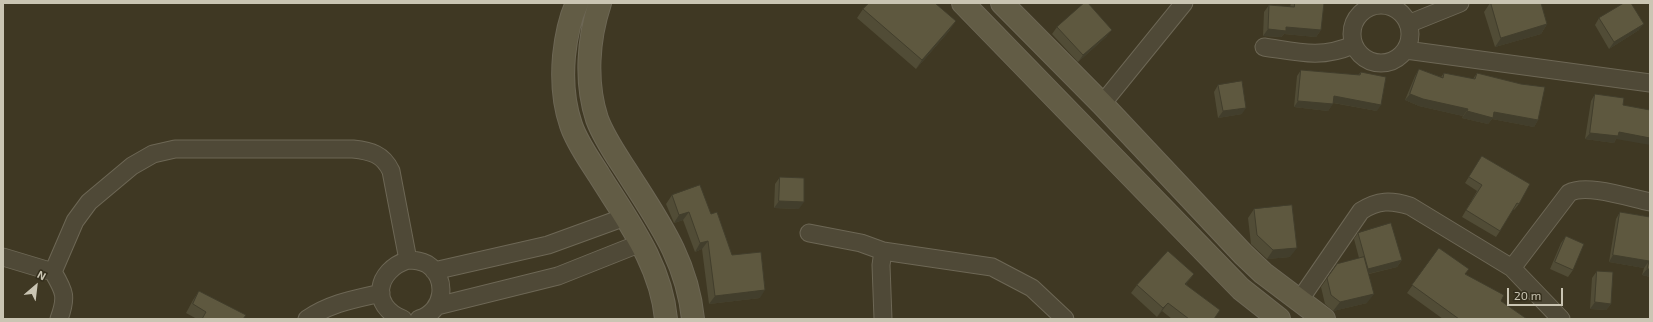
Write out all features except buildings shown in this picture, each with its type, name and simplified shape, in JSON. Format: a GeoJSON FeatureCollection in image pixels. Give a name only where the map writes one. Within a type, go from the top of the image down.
{"type":"FeatureCollection","features":[{"type":"Feature","properties":{"kind":"street"},"geometry":{"type":"LineString","coordinates":[[576,3],[566,33],[563,74],[565,105],[571,126],[580,146],[651,261],[664,301],[666,319]]}},
{"type":"Feature","properties":{"kind":"street"},"geometry":{"type":"LineString","coordinates":[[600,3],[593,27],[589,68],[592,99],[597,120],[606,140],[666,234],[677,254],[690,295],[693,319]]}},
{"type":"Feature","properties":{"kind":"street"},"geometry":{"type":"LineString","coordinates":[[963,3],[1241,289],[1279,319]]}},
{"type":"Feature","properties":{"kind":"street"},"geometry":{"type":"LineString","coordinates":[[1102,104],[1184,3]]}},
{"type":"Feature","properties":{"kind":"street"},"geometry":{"type":"LineString","coordinates":[[1407,14],[1410,37],[1406,50],[1400,57],[1392,61],[1374,63],[1365,59],[1353,46],[1351,36],[1355,18],[1369,6],[1378,4],[1388,5],[1407,14],[1460,3]]}},
{"type":"Feature","properties":{"kind":"street"},"geometry":{"type":"LineString","coordinates":[[995,36],[1009,10],[1102,104],[1243,254],[1263,273],[1324,319]]}},
{"type":"Feature","properties":{"kind":"street"},"geometry":{"type":"LineString","coordinates":[[1264,47],[1326,54],[1337,52],[1353,46]]}},
{"type":"Feature","properties":{"kind":"street"},"geometry":{"type":"LineString","coordinates":[[1406,50],[1650,83]]}},
{"type":"Feature","properties":{"kind":"street"},"geometry":{"type":"LineString","coordinates":[[571,126],[597,120]]}},
{"type":"Feature","properties":{"kind":"street"},"geometry":{"type":"LineString","coordinates":[[53,272],[75,221],[89,202],[132,166],[152,154],[175,149],[353,149],[368,150],[378,154],[386,161],[391,171],[408,260]]}},
{"type":"Feature","properties":{"kind":"street"},"geometry":{"type":"LineString","coordinates":[[1512,268],[1569,193],[1588,189],[1650,202]]}},
{"type":"Feature","properties":{"kind":"street"},"geometry":{"type":"LineString","coordinates":[[1299,301],[1362,211],[1371,204],[1395,201],[1410,206],[1512,268],[1561,319]]}},
{"type":"Feature","properties":{"kind":"street"},"geometry":{"type":"LineString","coordinates":[[434,271],[548,245],[625,217]]}},
{"type":"Feature","properties":{"kind":"street"},"geometry":{"type":"LineString","coordinates":[[809,233],[861,243],[883,251],[992,267],[1032,288],[1065,319]]}},
{"type":"Feature","properties":{"kind":"street"},"geometry":{"type":"LineString","coordinates":[[437,306],[558,276],[641,243]]}},
{"type":"Feature","properties":{"kind":"street"},"geometry":{"type":"LineString","coordinates":[[883,251],[881,266],[883,319]]}},
{"type":"Feature","properties":{"kind":"street"},"geometry":{"type":"LineString","coordinates":[[3,257],[53,272],[61,286],[65,302],[60,319]]}},
{"type":"Feature","properties":{"kind":"street"},"geometry":{"type":"LineString","coordinates":[[403,319],[388,310],[381,293],[385,275],[391,268],[408,260],[427,264],[434,271],[442,288],[437,306],[431,313],[419,319]]}},
{"type":"Feature","properties":{"kind":"street"},"geometry":{"type":"LineString","coordinates":[[307,319],[318,311],[334,304],[381,293]]}}]}
